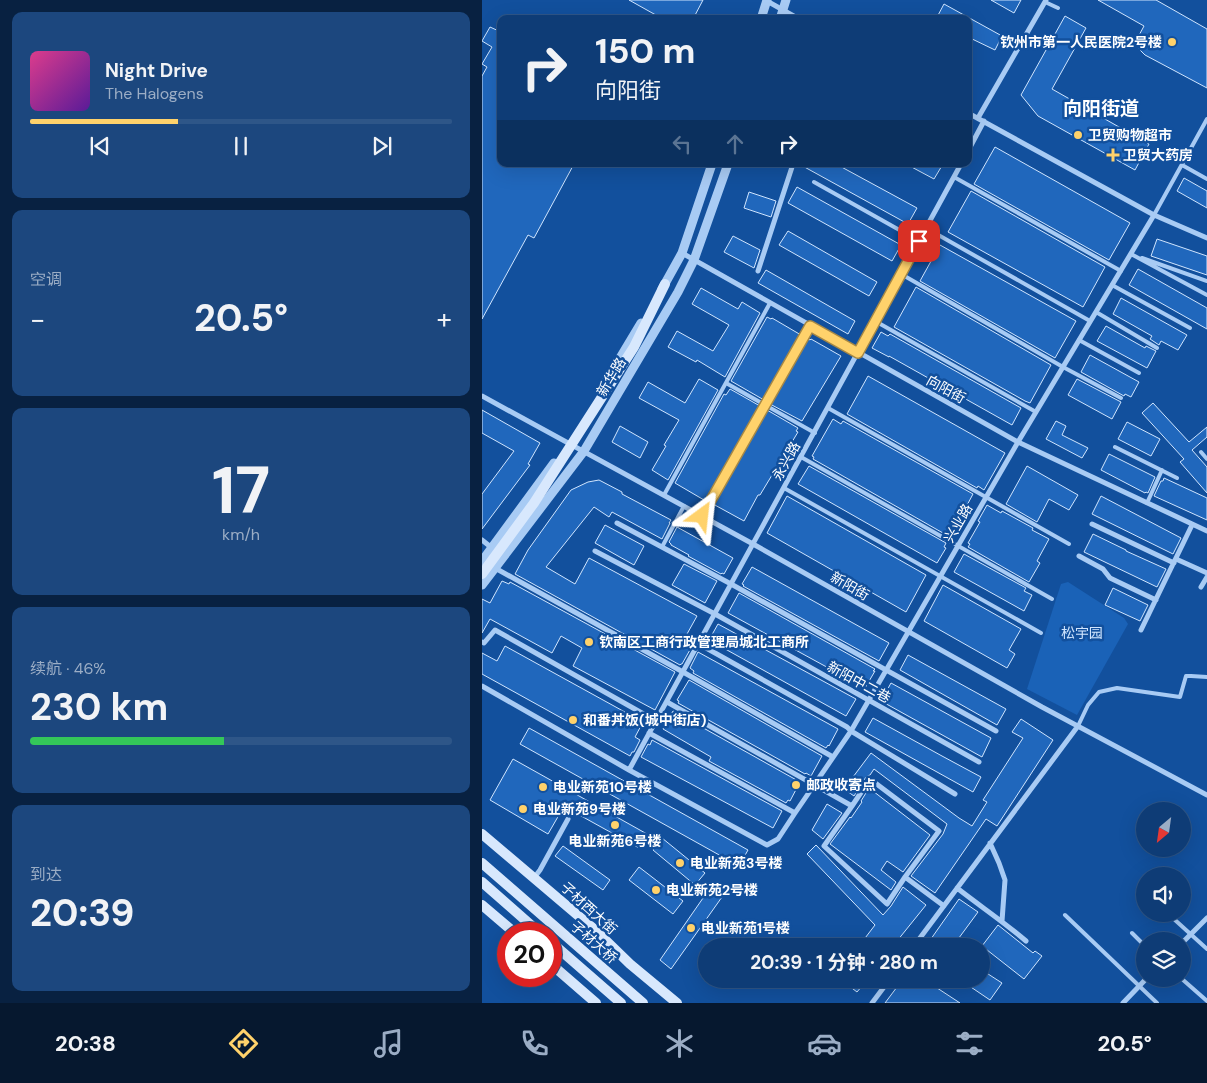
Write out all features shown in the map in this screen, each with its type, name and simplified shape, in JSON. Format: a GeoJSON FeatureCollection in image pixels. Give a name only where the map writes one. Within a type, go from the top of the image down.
{"type":"FeatureCollection","features":[{"type":"Feature","properties":{"kind":"main road"},"geometry":{"type":"LineString","coordinates":[[482,574],[534,503],[634,347],[665,284]]}},
{"type":"Feature","properties":{"kind":"main road","name":"子材西大街"},"geometry":{"type":"LineString","coordinates":[[482,834],[594,929],[630,964],[677,1003]]}},
{"type":"Feature","properties":{"kind":"main road","name":"子材大桥"},"geometry":{"type":"LineString","coordinates":[[482,863],[643,1003]]}},
{"type":"Feature","properties":{"kind":"main road"},"geometry":{"type":"LineString","coordinates":[[482,882],[527,922]]}},
{"type":"Feature","properties":{"kind":"main road"},"geometry":{"type":"LineString","coordinates":[[483,910],[500,922]]}},
{"type":"Feature","properties":{"kind":"main road","name":"子材大桥"},"geometry":{"type":"LineString","coordinates":[[562,952],[621,1003]]}},
{"type":"Feature","properties":{"kind":"main road"},"geometry":{"type":"LineString","coordinates":[[562,974],[596,1003]]}},
{"type":"Feature","properties":{"kind":"street"},"geometry":{"type":"LineString","coordinates":[[762,15],[766,0],[781,14],[786,0]]}},
{"type":"Feature","properties":{"kind":"street"},"geometry":{"type":"LineString","coordinates":[[978,118],[1045,1]]}},
{"type":"Feature","properties":{"kind":"street"},"geometry":{"type":"LineString","coordinates":[[972,115],[1154,215],[1206,238]]}},
{"type":"Feature","properties":{"kind":"street"},"geometry":{"type":"LineString","coordinates":[[972,144],[984,121]]}},
{"type":"Feature","properties":{"kind":"street","name":"新华路"},"geometry":{"type":"LineString","coordinates":[[482,561],[569,444],[665,284],[682,253],[711,167]]}},
{"type":"Feature","properties":{"kind":"street","name":"新华路"},"geometry":{"type":"LineString","coordinates":[[482,585],[584,451],[678,292],[694,260],[727,167]]}},
{"type":"Feature","properties":{"kind":"street"},"geometry":{"type":"LineString","coordinates":[[758,271],[792,167]]}},
{"type":"Feature","properties":{"kind":"street","name":"永兴路"},"geometry":{"type":"LineString","coordinates":[[629,770],[959,167]]}},
{"type":"Feature","properties":{"kind":"street","name":"兴业路"},"geometry":{"type":"LineString","coordinates":[[629,770],[767,845],[778,839],[851,731],[1018,442],[1154,215]]}},
{"type":"Feature","properties":{"kind":"street","name":"向阳街"},"geometry":{"type":"LineString","coordinates":[[682,253],[1018,442],[1206,531]]}},
{"type":"Feature","properties":{"kind":"street","name":"新阳街"},"geometry":{"type":"LineString","coordinates":[[482,396],[753,544],[1042,707],[1206,795]]}},
{"type":"Feature","properties":{"kind":"street"},"geometry":{"type":"LineString","coordinates":[[616,523],[731,584],[996,731]]}},
{"type":"Feature","properties":{"kind":"street"},"geometry":{"type":"LineString","coordinates":[[1092,524],[1206,573]]}},
{"type":"Feature","properties":{"kind":"street"},"geometry":{"type":"LineString","coordinates":[[1141,630],[1192,524]]}},
{"type":"Feature","properties":{"kind":"street"},"geometry":{"type":"LineString","coordinates":[[482,540],[492,548]]}},
{"type":"Feature","properties":{"kind":"street","name":"新阳中二巷"},"geometry":{"type":"LineString","coordinates":[[595,551],[715,614],[979,762]]}},
{"type":"Feature","properties":{"kind":"street"},"geometry":{"type":"LineString","coordinates":[[1079,556],[1103,569],[1110,578],[1156,600]]}},
{"type":"Feature","properties":{"kind":"street"},"geometry":{"type":"LineString","coordinates":[[495,568],[833,757]]}},
{"type":"Feature","properties":{"kind":"street"},"geometry":{"type":"LineString","coordinates":[[1202,587],[1206,577]]}},
{"type":"Feature","properties":{"kind":"street"},"geometry":{"type":"LineString","coordinates":[[482,642],[484,643],[494,630],[656,720]]}},
{"type":"Feature","properties":{"kind":"street"},"geometry":{"type":"LineString","coordinates":[[698,644],[847,727],[955,794]]}},
{"type":"Feature","properties":{"kind":"street"},"geometry":{"type":"LineString","coordinates":[[482,686],[629,770]]}},
{"type":"Feature","properties":{"kind":"street"},"geometry":{"type":"LineString","coordinates":[[667,702],[852,806]]}},
{"type":"Feature","properties":{"kind":"street"},"geometry":{"type":"LineString","coordinates":[[920,938],[1078,726]]}},
{"type":"Feature","properties":{"kind":"street"},"geometry":{"type":"LineString","coordinates":[[649,733],[794,813]]}},
{"type":"Feature","properties":{"kind":"street"},"geometry":{"type":"LineString","coordinates":[[870,780],[939,831],[887,904],[824,846],[852,806],[870,780]]}},
{"type":"Feature","properties":{"kind":"street"},"geometry":{"type":"LineString","coordinates":[[534,878],[568,820]]}},
{"type":"Feature","properties":{"kind":"street"},"geometry":{"type":"LineString","coordinates":[[990,843],[1005,880],[1002,921]]}},
{"type":"Feature","properties":{"kind":"street"},"geometry":{"type":"LineString","coordinates":[[905,877],[944,906]]}},
{"type":"Feature","properties":{"kind":"street"},"geometry":{"type":"LineString","coordinates":[[957,888],[1026,941]]}},
{"type":"Feature","properties":{"kind":"street"},"geometry":{"type":"LineString","coordinates":[[1191,934],[1206,918]]}},
{"type":"Feature","properties":{"kind":"street"},"geometry":{"type":"LineString","coordinates":[[1124,1003],[1138,987]]}},
{"type":"Feature","properties":{"kind":"street"},"geometry":{"type":"LineString","coordinates":[[872,1003],[883,988]]}},
{"type":"Feature","properties":{"kind":"lane"},"geometry":{"type":"LineString","coordinates":[[1045,1],[1058,8]]}},
{"type":"Feature","properties":{"kind":"lane"},"geometry":{"type":"LineString","coordinates":[[1154,215],[1206,119]]}},
{"type":"Feature","properties":{"kind":"lane"},"geometry":{"type":"LineString","coordinates":[[1182,165],[1206,179]]}},
{"type":"Feature","properties":{"kind":"lane"},"geometry":{"type":"LineString","coordinates":[[954,177],[1120,271]]}},
{"type":"Feature","properties":{"kind":"lane"},"geometry":{"type":"LineString","coordinates":[[814,182],[919,241]]}},
{"type":"Feature","properties":{"kind":"lane"},"geometry":{"type":"LineString","coordinates":[[926,228],[1090,321]]}},
{"type":"Feature","properties":{"kind":"lane"},"geometry":{"type":"LineString","coordinates":[[1131,254],[1206,280]]}},
{"type":"Feature","properties":{"kind":"lane"},"geometry":{"type":"LineString","coordinates":[[1131,254],[1206,295]]}},
{"type":"Feature","properties":{"kind":"lane"},"geometry":{"type":"LineString","coordinates":[[901,274],[1121,398]]}},
{"type":"Feature","properties":{"kind":"lane"},"geometry":{"type":"LineString","coordinates":[[1112,284],[1190,328]]}},
{"type":"Feature","properties":{"kind":"lane"},"geometry":{"type":"LineString","coordinates":[[664,495],[770,303]]}},
{"type":"Feature","properties":{"kind":"lane"},"geometry":{"type":"LineString","coordinates":[[1096,312],[1157,348]]}},
{"type":"Feature","properties":{"kind":"lane"},"geometry":{"type":"LineString","coordinates":[[876,321],[1036,412]]}},
{"type":"Feature","properties":{"kind":"lane"},"geometry":{"type":"LineString","coordinates":[[702,516],[810,326]]}},
{"type":"Feature","properties":{"kind":"lane"},"geometry":{"type":"LineString","coordinates":[[1079,340],[1139,373]]}},
{"type":"Feature","properties":{"kind":"lane"},"geometry":{"type":"LineString","coordinates":[[726,383],[814,433]]}},
{"type":"Feature","properties":{"kind":"lane"},"geometry":{"type":"LineString","coordinates":[[828,408],[1069,544]]}},
{"type":"Feature","properties":{"kind":"lane"},"geometry":{"type":"LineString","coordinates":[[1115,447],[1177,478]]}},
{"type":"Feature","properties":{"kind":"lane"},"geometry":{"type":"LineString","coordinates":[[1200,452],[1206,459]]}},
{"type":"Feature","properties":{"kind":"lane"},"geometry":{"type":"LineString","coordinates":[[801,457],[1052,599]]}},
{"type":"Feature","properties":{"kind":"lane"},"geometry":{"type":"LineString","coordinates":[[1147,503],[1162,470]]}},
{"type":"Feature","properties":{"kind":"lane"},"geometry":{"type":"LineString","coordinates":[[784,488],[1041,633]]}},
{"type":"Feature","properties":{"kind":"lane"},"geometry":{"type":"LineString","coordinates":[[662,547],[684,506]]}},
{"type":"Feature","properties":{"kind":"lane"},"geometry":{"type":"LineString","coordinates":[[1078,726],[1088,705],[1099,692],[1117,688],[1180,697],[1186,676],[1206,678]]}},
{"type":"Feature","properties":{"kind":"lane"},"geometry":{"type":"LineString","coordinates":[[1065,915],[1136,983]]}},
{"type":"Feature","properties":{"kind":"lane"},"geometry":{"type":"LineString","coordinates":[[1177,922],[1189,932]]}},
{"type":"Feature","properties":{"kind":"lane"},"geometry":{"type":"LineString","coordinates":[[1132,933],[1136,937]]}},
{"type":"Feature","properties":{"kind":"lane"},"geometry":{"type":"LineString","coordinates":[[1191,934],[1206,949]]}},
{"type":"Feature","properties":{"kind":"lane"},"geometry":{"type":"LineString","coordinates":[[1140,987],[1158,1003]]}},
{"type":"Feature","properties":{"kind":"lane"},"geometry":{"type":"LineString","coordinates":[[1191,987],[1206,1001]]}},
{"type":"Feature","properties":{"kind":"green space","name":"松宇园"},"geometry":{"type":"Polygon","coordinates":[[[1068,582],[1124,618],[1128,624],[1077,715],[1027,689],[1061,584],[1068,582]]]}},
{"type":"Feature","properties":{"kind":"building"},"geometry":{"type":"Polygon","coordinates":[[[629,0],[703,0],[695,15],[656,15],[629,0]]]}},
{"type":"Feature","properties":{"kind":"building"},"geometry":{"type":"Polygon","coordinates":[[[991,0],[1021,0],[1014,13],[991,0]]]}},
{"type":"Feature","properties":{"kind":"building","name":"钦州市第一人民医院2号楼"},"geometry":{"type":"Polygon","coordinates":[[[1098,0],[1156,0],[1207,29],[1207,88],[1145,55],[1139,49],[1137,39],[1144,26],[1098,0]]]}},
{"type":"Feature","properties":{"kind":"building"},"geometry":{"type":"Polygon","coordinates":[[[944,4],[964,15],[938,15],[944,4]]]}},
{"type":"Feature","properties":{"kind":"building"},"geometry":{"type":"Polygon","coordinates":[[[1065,16],[1086,28],[1052,89],[1149,144],[1135,170],[1038,116],[1021,95],[1065,16]]]}},
{"type":"Feature","properties":{"kind":"building"},"geometry":{"type":"Polygon","coordinates":[[[972,19],[1002,36],[995,50],[972,39],[972,19]]]}},
{"type":"Feature","properties":{"kind":"building"},"geometry":{"type":"Polygon","coordinates":[[[490,27],[497,30],[497,167],[572,167],[534,238],[528,235],[482,319],[482,76],[487,67],[482,64],[492,47],[482,41],[490,27]]]}},
{"type":"Feature","properties":{"kind":"building"},"geometry":{"type":"Polygon","coordinates":[[[995,147],[1130,223],[1109,260],[974,184],[995,147]]]}},
{"type":"Feature","properties":{"kind":"building"},"geometry":{"type":"Polygon","coordinates":[[[804,167],[842,167],[917,208],[908,224],[804,167]]]}},
{"type":"Feature","properties":{"kind":"building"},"geometry":{"type":"Polygon","coordinates":[[[912,167],[941,167],[934,179],[912,167]]]}},
{"type":"Feature","properties":{"kind":"building"},"geometry":{"type":"Polygon","coordinates":[[[1184,178],[1207,191],[1207,208],[1177,191],[1184,178]]]}},
{"type":"Feature","properties":{"kind":"building"},"geometry":{"type":"Polygon","coordinates":[[[797,187],[901,245],[892,261],[788,203],[797,187]]]}},
{"type":"Feature","properties":{"kind":"building"},"geometry":{"type":"Polygon","coordinates":[[[971,191],[1105,267],[1083,307],[948,232],[971,191]]]}},
{"type":"Feature","properties":{"kind":"building"},"geometry":{"type":"Polygon","coordinates":[[[749,192],[776,201],[771,217],[744,208],[749,192]]]}},
{"type":"Feature","properties":{"kind":"building"},"geometry":{"type":"Polygon","coordinates":[[[788,231],[877,282],[869,296],[779,245],[788,231]]]}},
{"type":"Feature","properties":{"kind":"building"},"geometry":{"type":"Polygon","coordinates":[[[733,236],[760,250],[754,268],[724,252],[733,236]]]}},
{"type":"Feature","properties":{"kind":"building"},"geometry":{"type":"Polygon","coordinates":[[[1157,239],[1207,256],[1207,275],[1151,256],[1157,239]]]}},
{"type":"Feature","properties":{"kind":"building"},"geometry":{"type":"Polygon","coordinates":[[[940,245],[1076,321],[1055,358],[920,281],[940,245]]]}},
{"type":"Feature","properties":{"kind":"building"},"geometry":{"type":"Polygon","coordinates":[[[1138,269],[1207,308],[1207,329],[1129,285],[1138,269]]]}},
{"type":"Feature","properties":{"kind":"building"},"geometry":{"type":"Polygon","coordinates":[[[766,270],[855,321],[848,334],[758,283],[766,270]]]}},
{"type":"Feature","properties":{"kind":"building"},"geometry":{"type":"Polygon","coordinates":[[[916,287],[1051,365],[1030,403],[894,327],[916,287]]]}},
{"type":"Feature","properties":{"kind":"building"},"geometry":{"type":"Polygon","coordinates":[[[701,288],[738,309],[742,302],[760,313],[725,377],[697,360],[696,362],[668,347],[677,331],[713,351],[729,325],[692,304],[701,288]]]}},
{"type":"Feature","properties":{"kind":"building"},"geometry":{"type":"Polygon","coordinates":[[[1121,298],[1187,335],[1178,350],[1161,341],[1159,345],[1150,339],[1152,336],[1113,314],[1121,298]]]}},
{"type":"Feature","properties":{"kind":"building"},"geometry":{"type":"Polygon","coordinates":[[[767,317],[801,335],[764,400],[731,381],[767,317]]]}},
{"type":"Feature","properties":{"kind":"building"},"geometry":{"type":"Polygon","coordinates":[[[1106,326],[1145,348],[1146,346],[1156,351],[1147,368],[1097,341],[1106,326]]]}},
{"type":"Feature","properties":{"kind":"building"},"geometry":{"type":"Polygon","coordinates":[[[881,332],[888,336],[890,334],[1021,408],[1012,425],[872,348],[881,332]]]}},
{"type":"Feature","properties":{"kind":"building"},"geometry":{"type":"Polygon","coordinates":[[[807,338],[841,356],[802,421],[770,404],[807,338]]]}},
{"type":"Feature","properties":{"kind":"building"},"geometry":{"type":"Polygon","coordinates":[[[1090,355],[1139,382],[1131,397],[1125,394],[1124,396],[1081,372],[1090,355]]]}},
{"type":"Feature","properties":{"kind":"building"},"geometry":{"type":"Polygon","coordinates":[[[868,376],[1005,453],[984,490],[978,486],[977,488],[847,414],[868,376]]]}},
{"type":"Feature","properties":{"kind":"building"},"geometry":{"type":"Polygon","coordinates":[[[699,379],[718,390],[668,480],[652,470],[679,420],[639,398],[648,382],[685,403],[699,379]]]}},
{"type":"Feature","properties":{"kind":"building"},"geometry":{"type":"Polygon","coordinates":[[[1077,379],[1121,402],[1112,419],[1068,395],[1077,379]]]}},
{"type":"Feature","properties":{"kind":"building"},"geometry":{"type":"Polygon","coordinates":[[[730,389],[760,406],[707,500],[704,500],[675,483],[724,394],[726,395],[730,389]]]}},
{"type":"Feature","properties":{"kind":"building"},"geometry":{"type":"Polygon","coordinates":[[[1153,403],[1189,442],[1207,427],[1207,437],[1192,450],[1207,467],[1207,493],[1180,462],[1184,459],[1142,413],[1153,403]]]}},
{"type":"Feature","properties":{"kind":"building"},"geometry":{"type":"Polygon","coordinates":[[[482,410],[540,443],[528,464],[530,465],[482,529],[482,494],[514,451],[482,433],[482,410]]]}},
{"type":"Feature","properties":{"kind":"building"},"geometry":{"type":"Polygon","coordinates":[[[767,410],[798,428],[796,431],[798,432],[760,495],[758,495],[744,521],[713,504],[767,410]]]}},
{"type":"Feature","properties":{"kind":"building"},"geometry":{"type":"Polygon","coordinates":[[[833,419],[841,424],[843,421],[973,494],[950,537],[813,459],[814,457],[812,456],[833,419]]]}},
{"type":"Feature","properties":{"kind":"building"},"geometry":{"type":"Polygon","coordinates":[[[1056,421],[1066,426],[1062,435],[1088,448],[1082,458],[1046,439],[1056,421]]]}},
{"type":"Feature","properties":{"kind":"building"},"geometry":{"type":"Polygon","coordinates":[[[1127,422],[1160,439],[1151,456],[1118,439],[1127,422]]]}},
{"type":"Feature","properties":{"kind":"building"},"geometry":{"type":"Polygon","coordinates":[[[620,426],[648,442],[640,458],[612,442],[620,426]]]}},
{"type":"Feature","properties":{"kind":"building"},"geometry":{"type":"Polygon","coordinates":[[[1109,454],[1155,477],[1148,493],[1101,470],[1109,454]]]}},
{"type":"Feature","properties":{"kind":"building"},"geometry":{"type":"Polygon","coordinates":[[[809,466],[946,543],[944,547],[946,548],[937,563],[798,484],[809,466]]]}},
{"type":"Feature","properties":{"kind":"building"},"geometry":{"type":"Polygon","coordinates":[[[1027,466],[1078,495],[1069,510],[1049,499],[1037,522],[1006,504],[1027,466]]]}},
{"type":"Feature","properties":{"kind":"building"},"geometry":{"type":"Polygon","coordinates":[[[1164,478],[1207,498],[1207,520],[1154,496],[1164,478]]]}},
{"type":"Feature","properties":{"kind":"building"},"geometry":{"type":"Polygon","coordinates":[[[599,480],[671,520],[662,539],[612,512],[609,517],[594,507],[546,567],[575,584],[589,558],[697,616],[682,643],[691,648],[680,665],[515,574],[528,550],[571,490],[588,482],[599,480]]]}},
{"type":"Feature","properties":{"kind":"building"},"geometry":{"type":"Polygon","coordinates":[[[787,496],[926,575],[906,612],[767,533],[787,496]]]}},
{"type":"Feature","properties":{"kind":"building"},"geometry":{"type":"Polygon","coordinates":[[[1101,496],[1181,538],[1173,554],[1092,514],[1101,496]]]}},
{"type":"Feature","properties":{"kind":"building"},"geometry":{"type":"Polygon","coordinates":[[[987,505],[1033,528],[1032,530],[1049,539],[1037,561],[1040,563],[1029,582],[968,547],[970,544],[968,543],[987,505]]]}},
{"type":"Feature","properties":{"kind":"building"},"geometry":{"type":"Polygon","coordinates":[[[605,525],[644,546],[634,565],[595,543],[605,525]]]}},
{"type":"Feature","properties":{"kind":"building"},"geometry":{"type":"Polygon","coordinates":[[[677,527],[733,558],[724,574],[671,545],[669,542],[677,527]]]}},
{"type":"Feature","properties":{"kind":"building"},"geometry":{"type":"Polygon","coordinates":[[[1093,534],[1166,569],[1157,587],[1084,552],[1093,534]]]}},
{"type":"Feature","properties":{"kind":"building"},"geometry":{"type":"Polygon","coordinates":[[[964,554],[1026,588],[1024,591],[1032,595],[1024,611],[954,572],[964,554]]]}},
{"type":"Feature","properties":{"kind":"building"},"geometry":{"type":"Polygon","coordinates":[[[684,564],[717,581],[705,603],[672,585],[684,564]]]}},
{"type":"Feature","properties":{"kind":"building"},"geometry":{"type":"Polygon","coordinates":[[[752,567],[889,643],[879,661],[743,586],[742,584],[752,567]]]}},
{"type":"Feature","properties":{"kind":"building"},"geometry":{"type":"Polygon","coordinates":[[[502,581],[509,584],[510,582],[675,672],[655,710],[573,666],[582,648],[561,636],[552,653],[490,619],[482,633],[482,599],[490,603],[502,581]]]}},
{"type":"Feature","properties":{"kind":"building"},"geometry":{"type":"Polygon","coordinates":[[[943,585],[1021,629],[1009,650],[1015,654],[1007,668],[924,621],[943,585]]]}},
{"type":"Feature","properties":{"kind":"building"},"geometry":{"type":"Polygon","coordinates":[[[1113,588],[1148,605],[1140,621],[1105,605],[1113,588]]]}},
{"type":"Feature","properties":{"kind":"building"},"geometry":{"type":"Polygon","coordinates":[[[739,593],[875,669],[865,688],[728,613],[739,593]]]}},
{"type":"Feature","properties":{"kind":"building"},"geometry":{"type":"Polygon","coordinates":[[[718,624],[856,699],[846,716],[709,640],[718,624]]]}},
{"type":"Feature","properties":{"kind":"building"},"geometry":{"type":"Polygon","coordinates":[[[505,646],[643,722],[635,737],[640,740],[634,752],[630,756],[482,674],[482,653],[497,661],[505,646]]]}},
{"type":"Feature","properties":{"kind":"building"},"geometry":{"type":"Polygon","coordinates":[[[698,652],[838,729],[829,746],[826,748],[693,673],[694,671],[690,668],[698,652]]]}},
{"type":"Feature","properties":{"kind":"building"},"geometry":{"type":"Polygon","coordinates":[[[908,655],[1006,709],[997,725],[900,670],[908,655]]]}},
{"type":"Feature","properties":{"kind":"building"},"geometry":{"type":"Polygon","coordinates":[[[689,680],[822,756],[811,776],[678,703],[679,701],[677,700],[689,680]]]}},
{"type":"Feature","properties":{"kind":"building"},"geometry":{"type":"Polygon","coordinates":[[[891,683],[991,738],[982,757],[881,701],[891,683]]]}},
{"type":"Feature","properties":{"kind":"building"},"geometry":{"type":"Polygon","coordinates":[[[673,711],[800,782],[790,801],[788,800],[786,803],[709,761],[711,757],[663,729],[673,711]]]}},
{"type":"Feature","properties":{"kind":"building"},"geometry":{"type":"Polygon","coordinates":[[[873,718],[981,777],[973,792],[865,732],[873,718]]]}},
{"type":"Feature","properties":{"kind":"building"},"geometry":{"type":"Polygon","coordinates":[[[1021,719],[1053,740],[997,826],[986,819],[935,893],[911,876],[943,834],[947,824],[874,769],[866,777],[854,796],[844,789],[871,753],[972,826],[987,802],[983,800],[1023,738],[1012,732],[1021,719]]]}},
{"type":"Feature","properties":{"kind":"building"},"geometry":{"type":"Polygon","coordinates":[[[529,728],[748,850],[739,866],[520,744],[529,728]]]}},
{"type":"Feature","properties":{"kind":"building"},"geometry":{"type":"Polygon","coordinates":[[[652,740],[782,811],[773,828],[641,757],[652,740]]]}},
{"type":"Feature","properties":{"kind":"building"},"geometry":{"type":"Polygon","coordinates":[[[513,759],[647,834],[639,848],[574,812],[574,814],[563,808],[548,834],[490,800],[513,759]]]}},
{"type":"Feature","properties":{"kind":"building"},"geometry":{"type":"Polygon","coordinates":[[[869,788],[930,835],[903,872],[887,861],[881,870],[896,882],[891,890],[830,844],[851,818],[869,788]]]}},
{"type":"Feature","properties":{"kind":"building"},"geometry":{"type":"Polygon","coordinates":[[[827,804],[842,813],[823,839],[812,830],[827,804]]]}},
{"type":"Feature","properties":{"kind":"building","name":"电业新苑3号楼"},"geometry":{"type":"Polygon","coordinates":[[[662,838],[705,873],[695,885],[653,850],[662,838]]]}},
{"type":"Feature","properties":{"kind":"building"},"geometry":{"type":"Polygon","coordinates":[[[816,845],[883,915],[903,887],[926,905],[899,938],[865,938],[875,925],[807,854],[816,845]]]}},
{"type":"Feature","properties":{"kind":"building"},"geometry":{"type":"Polygon","coordinates":[[[563,846],[610,880],[603,890],[555,856],[563,846]]]}},
{"type":"Feature","properties":{"kind":"building","name":"电业新苑2号楼"},"geometry":{"type":"Polygon","coordinates":[[[639,867],[683,901],[673,914],[629,880],[639,867]]]}},
{"type":"Feature","properties":{"kind":"building","name":"电业新苑1号楼"},"geometry":{"type":"Polygon","coordinates":[[[710,888],[722,897],[671,969],[660,960],[710,888]]]}},
{"type":"Feature","properties":{"kind":"building"},"geometry":{"type":"Polygon","coordinates":[[[959,899],[978,912],[959,938],[932,938],[959,899]]]}},
{"type":"Feature","properties":{"kind":"building"},"geometry":{"type":"Polygon","coordinates":[[[998,925],[1033,953],[1035,951],[1042,956],[1024,979],[990,952],[990,938],[988,938],[998,925]]]}},
{"type":"Feature","properties":{"kind":"building"},"geometry":{"type":"Polygon","coordinates":[[[990,975],[1002,983],[990,1000],[972,988],[990,988],[990,975]]]}},
{"type":"Feature","properties":{"kind":"building"},"geometry":{"type":"Polygon","coordinates":[[[852,988],[860,988],[857,992],[852,988]]]}},
{"type":"Feature","properties":{"kind":"building"},"geometry":{"type":"Polygon","coordinates":[[[896,988],[937,988],[960,1003],[885,1003],[896,988]]]}},
{"type":"Feature","properties":{"kind":"place","name":"钦州市第一人民医院2号楼"},"geometry":{"type":"Point","coordinates":[1172,42]}},
{"type":"Feature","properties":{"kind":"place","name":"卫贸购物超市"},"geometry":{"type":"Point","coordinates":[1078,135]}},
{"type":"Feature","properties":{"kind":"place","name":"卫贸大药房"},"geometry":{"type":"Point","coordinates":[1113,155]}},
{"type":"Feature","properties":{"kind":"place","name":"钦南区工商行政管理局城北工商所"},"geometry":{"type":"Point","coordinates":[589,642]}},
{"type":"Feature","properties":{"kind":"place","name":"和番丼饭(城中街店)"},"geometry":{"type":"Point","coordinates":[573,720]}},
{"type":"Feature","properties":{"kind":"place","name":"邮政收寄点"},"geometry":{"type":"Point","coordinates":[796,785]}},
{"type":"Feature","properties":{"kind":"place","name":"电业新苑10号楼"},"geometry":{"type":"Point","coordinates":[543,787]}},
{"type":"Feature","properties":{"kind":"place","name":"电业新苑9号楼"},"geometry":{"type":"Point","coordinates":[523,809]}},
{"type":"Feature","properties":{"kind":"place","name":"电业新苑6号楼"},"geometry":{"type":"Point","coordinates":[615,825]}},
{"type":"Feature","properties":{"kind":"place","name":"电业新苑3号楼"},"geometry":{"type":"Point","coordinates":[680,863]}},
{"type":"Feature","properties":{"kind":"place","name":"电业新苑2号楼"},"geometry":{"type":"Point","coordinates":[656,890]}},
{"type":"Feature","properties":{"kind":"place","name":"电业新苑1号楼"},"geometry":{"type":"Point","coordinates":[691,928]}},
{"type":"Feature","properties":{"kind":"district","name":"向阳街道"},"geometry":{"type":"Point","coordinates":[1101,108]}},
{"type":"Feature","properties":{"kind":"route"},"geometry":{"type":"LineString","coordinates":[[702,516],[810,326],[858,353],[919,241]]}}]}
